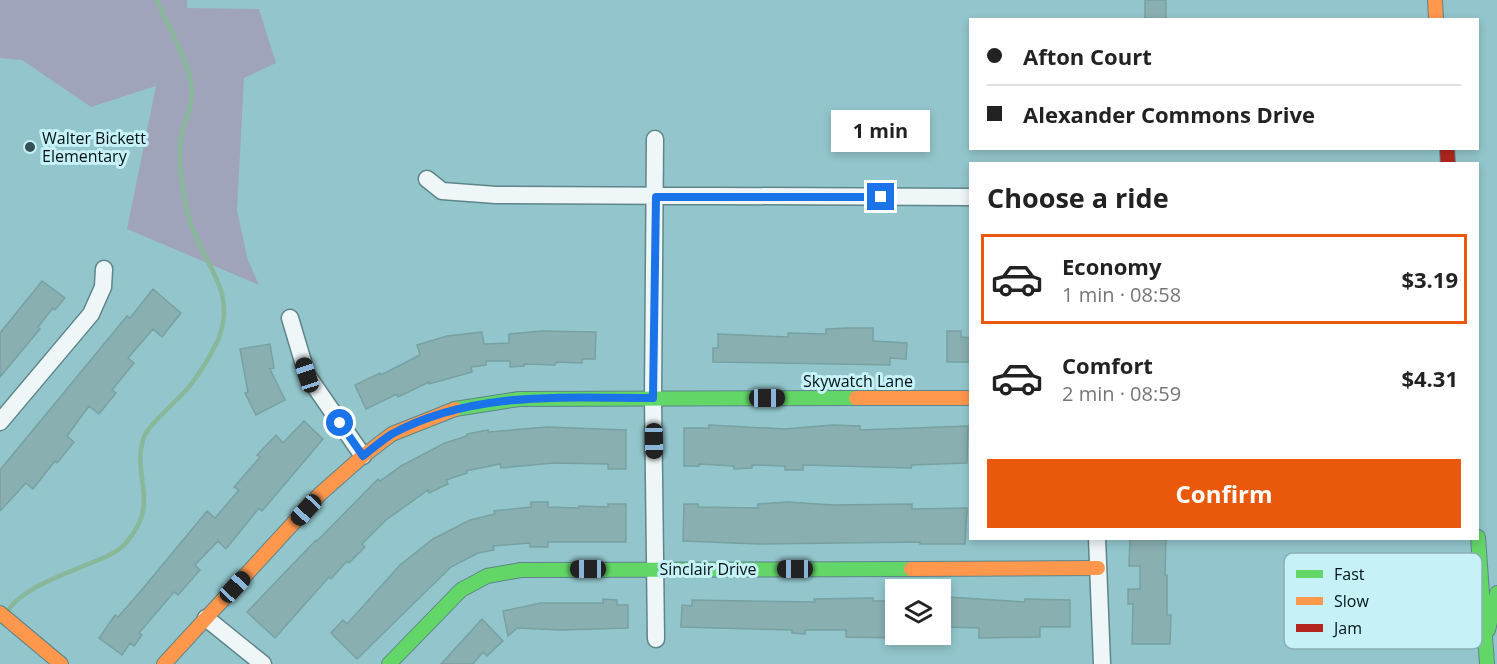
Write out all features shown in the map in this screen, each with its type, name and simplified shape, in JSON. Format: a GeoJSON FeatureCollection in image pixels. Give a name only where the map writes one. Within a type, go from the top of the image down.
{"type":"FeatureCollection","features":[{"type":"Feature","properties":{"kind":"street"},"geometry":{"type":"LineString","coordinates":[[1435,0],[1436,18]]}},
{"type":"Feature","properties":{"kind":"street"},"geometry":{"type":"LineString","coordinates":[[655,139],[653,398],[656,639]]}},
{"type":"Feature","properties":{"kind":"street"},"geometry":{"type":"LineString","coordinates":[[427,179],[442,191],[496,195],[969,197]]}},
{"type":"Feature","properties":{"kind":"street"},"geometry":{"type":"LineString","coordinates":[[0,422],[91,314],[103,287],[104,269]]}},
{"type":"Feature","properties":{"kind":"street"},"geometry":{"type":"LineString","coordinates":[[291,318],[307,375],[363,456]]}},
{"type":"Feature","properties":{"kind":"street","name":"Skywatch Lane"},"geometry":{"type":"LineString","coordinates":[[164,664],[320,494],[363,456],[392,434],[454,409],[519,399],[969,398]]}},
{"type":"Feature","properties":{"kind":"street"},"geometry":{"type":"LineString","coordinates":[[1097,540],[1102,664]]}},
{"type":"Feature","properties":{"kind":"street","name":"Sinclair Drive"},"geometry":{"type":"LineString","coordinates":[[389,664],[461,590],[487,576],[521,570],[1098,567]]}},
{"type":"Feature","properties":{"kind":"street"},"geometry":{"type":"LineString","coordinates":[[1485,641],[1497,593]]}},
{"type":"Feature","properties":{"kind":"street"},"geometry":{"type":"LineString","coordinates":[[1482,596],[1487,664]]}},
{"type":"Feature","properties":{"kind":"street"},"geometry":{"type":"LineString","coordinates":[[0,613],[61,664]]}},
{"type":"Feature","properties":{"kind":"street"},"geometry":{"type":"LineString","coordinates":[[206,618],[263,664]]}},
{"type":"Feature","properties":{"kind":"shaded area"},"geometry":{"type":"Polygon","coordinates":[[[0,0],[187,0],[187,8],[259,9],[276,63],[244,78],[237,211],[248,260],[259,285],[127,229],[156,86],[91,107],[22,60],[0,58],[0,0]]]}},
{"type":"Feature","properties":{"kind":"building"},"geometry":{"type":"Polygon","coordinates":[[[1145,0],[1166,0],[1166,18],[1145,18],[1145,0]]]}},
{"type":"Feature","properties":{"kind":"building"},"geometry":{"type":"Polygon","coordinates":[[[42,281],[65,298],[55,310],[53,308],[38,327],[40,329],[0,377],[0,333],[42,281]]]}},
{"type":"Feature","properties":{"kind":"building"},"geometry":{"type":"Polygon","coordinates":[[[153,289],[181,313],[162,337],[153,329],[128,358],[134,363],[112,390],[116,393],[99,414],[89,406],[67,436],[74,442],[57,463],[55,461],[33,489],[26,483],[0,511],[0,470],[127,316],[130,318],[153,289]]]}},
{"type":"Feature","properties":{"kind":"building"},"geometry":{"type":"Polygon","coordinates":[[[873,328],[873,341],[907,343],[906,359],[890,358],[890,365],[713,362],[713,348],[718,348],[718,334],[788,337],[788,333],[826,334],[826,329],[873,328]]]}},
{"type":"Feature","properties":{"kind":"building"},"geometry":{"type":"Polygon","coordinates":[[[542,331],[596,332],[595,359],[582,359],[582,363],[556,362],[555,365],[524,364],[524,366],[510,367],[510,361],[486,361],[486,365],[471,367],[472,372],[429,384],[429,382],[366,409],[355,385],[380,373],[381,375],[420,355],[417,345],[447,336],[482,332],[484,344],[509,343],[509,334],[542,331]]]}},
{"type":"Feature","properties":{"kind":"building"},"geometry":{"type":"Polygon","coordinates":[[[947,331],[961,331],[961,337],[969,338],[969,362],[947,362],[947,331]]]}},
{"type":"Feature","properties":{"kind":"building"},"geometry":{"type":"Polygon","coordinates":[[[270,344],[274,368],[270,369],[285,400],[256,415],[245,393],[248,392],[240,349],[270,344]]]}},
{"type":"Feature","properties":{"kind":"building"},"geometry":{"type":"Polygon","coordinates":[[[304,421],[323,439],[262,511],[259,508],[226,549],[218,541],[195,565],[200,570],[178,595],[174,592],[139,633],[142,635],[134,646],[130,643],[122,655],[99,638],[115,615],[118,617],[207,511],[215,518],[239,490],[234,487],[260,457],[257,455],[276,435],[283,443],[304,421]]]}},
{"type":"Feature","properties":{"kind":"building"},"geometry":{"type":"Polygon","coordinates":[[[709,425],[785,429],[833,425],[860,426],[860,430],[968,426],[967,463],[912,465],[911,468],[803,465],[803,470],[785,470],[785,466],[752,465],[752,468],[734,469],[734,466],[699,464],[699,466],[684,466],[684,428],[709,428],[709,425]]]}},
{"type":"Feature","properties":{"kind":"building"},"geometry":{"type":"Polygon","coordinates":[[[547,427],[626,430],[626,469],[608,469],[608,464],[554,463],[501,468],[500,464],[466,471],[467,473],[446,480],[448,484],[429,493],[428,490],[386,520],[362,544],[365,547],[349,563],[347,561],[331,579],[329,577],[275,638],[247,612],[378,479],[380,481],[401,466],[467,434],[488,430],[488,432],[547,427]]]}},
{"type":"Feature","properties":{"kind":"building"},"geometry":{"type":"Polygon","coordinates":[[[531,502],[548,502],[548,507],[579,508],[579,506],[608,507],[608,504],[626,504],[626,542],[548,542],[548,547],[530,547],[530,543],[493,546],[494,550],[478,553],[451,567],[357,659],[331,633],[343,620],[347,624],[400,565],[433,539],[470,520],[495,514],[494,511],[531,507],[531,502]]]}},
{"type":"Feature","properties":{"kind":"building"},"geometry":{"type":"Polygon","coordinates":[[[787,502],[833,505],[912,504],[912,509],[967,508],[965,544],[920,544],[920,542],[758,544],[683,541],[684,504],[698,504],[698,507],[758,508],[758,504],[787,502]]]}},
{"type":"Feature","properties":{"kind":"building"},"geometry":{"type":"Polygon","coordinates":[[[1130,540],[1166,540],[1165,575],[1167,575],[1167,615],[1171,615],[1170,644],[1132,644],[1133,604],[1128,604],[1128,589],[1140,589],[1140,566],[1129,566],[1130,540]]]}},
{"type":"Feature","properties":{"kind":"building"},"geometry":{"type":"Polygon","coordinates":[[[951,597],[1025,602],[1025,599],[1070,600],[1070,627],[1040,627],[1040,637],[979,638],[979,628],[951,627],[951,597]]]}},
{"type":"Feature","properties":{"kind":"building"},"geometry":{"type":"Polygon","coordinates":[[[873,598],[873,601],[885,601],[885,638],[846,637],[846,630],[805,630],[805,634],[792,633],[792,630],[681,627],[682,605],[692,606],[692,600],[815,602],[814,599],[873,598]]]}},
{"type":"Feature","properties":{"kind":"building"},"geometry":{"type":"Polygon","coordinates":[[[603,599],[617,600],[617,605],[628,605],[628,628],[561,630],[517,628],[508,636],[503,611],[541,603],[603,603],[603,599]]]}},
{"type":"Feature","properties":{"kind":"building"},"geometry":{"type":"Polygon","coordinates":[[[482,619],[503,641],[487,656],[483,652],[473,664],[441,664],[482,619]]]}},
{"type":"Feature","properties":{"kind":"waterway"},"geometry":{"type":"LineString","coordinates":[[8,610],[35,588],[110,555],[125,544],[136,529],[142,515],[144,490],[140,465],[144,437],[151,426],[197,376],[218,340],[223,323],[222,293],[190,222],[182,184],[181,139],[190,106],[191,82],[188,70],[157,0]]}},
{"type":"Feature","properties":{"kind":"traffic: fast"},"geometry":{"type":"LineString","coordinates":[[455,409],[519,399],[856,398]]}},
{"type":"Feature","properties":{"kind":"traffic: fast"},"geometry":{"type":"LineString","coordinates":[[1478,540],[1479,553]]}},
{"type":"Feature","properties":{"kind":"traffic: fast"},"geometry":{"type":"LineString","coordinates":[[389,664],[461,590],[487,576],[521,570],[911,569]]}},
{"type":"Feature","properties":{"kind":"traffic: fast"},"geometry":{"type":"LineString","coordinates":[[1482,593],[1487,664]]}},
{"type":"Feature","properties":{"kind":"traffic: fast"},"geometry":{"type":"LineString","coordinates":[[1488,630],[1497,593]]}},
{"type":"Feature","properties":{"kind":"traffic: slow"},"geometry":{"type":"LineString","coordinates":[[1435,0],[1436,18]]}},
{"type":"Feature","properties":{"kind":"traffic: slow"},"geometry":{"type":"LineString","coordinates":[[856,398],[969,398]]}},
{"type":"Feature","properties":{"kind":"traffic: slow"},"geometry":{"type":"LineString","coordinates":[[164,664],[320,494],[363,456],[392,434],[455,409]]}},
{"type":"Feature","properties":{"kind":"traffic: slow"},"geometry":{"type":"LineString","coordinates":[[911,569],[1098,568]]}},
{"type":"Feature","properties":{"kind":"traffic: slow"},"geometry":{"type":"LineString","coordinates":[[0,613],[61,664]]}},
{"type":"Feature","properties":{"kind":"traffic: jam"},"geometry":{"type":"LineString","coordinates":[[1447,150],[1448,162]]}},
{"type":"Feature","properties":{"kind":"place","name":"Walter Bickett Elementary"},"geometry":{"type":"Point","coordinates":[30,147]}},
{"type":"Feature","properties":{"kind":"route"},"geometry":{"type":"LineString","coordinates":[[340,423],[363,456],[392,434],[454,409],[519,399],[653,398],[656,197],[881,197]]}}]}
